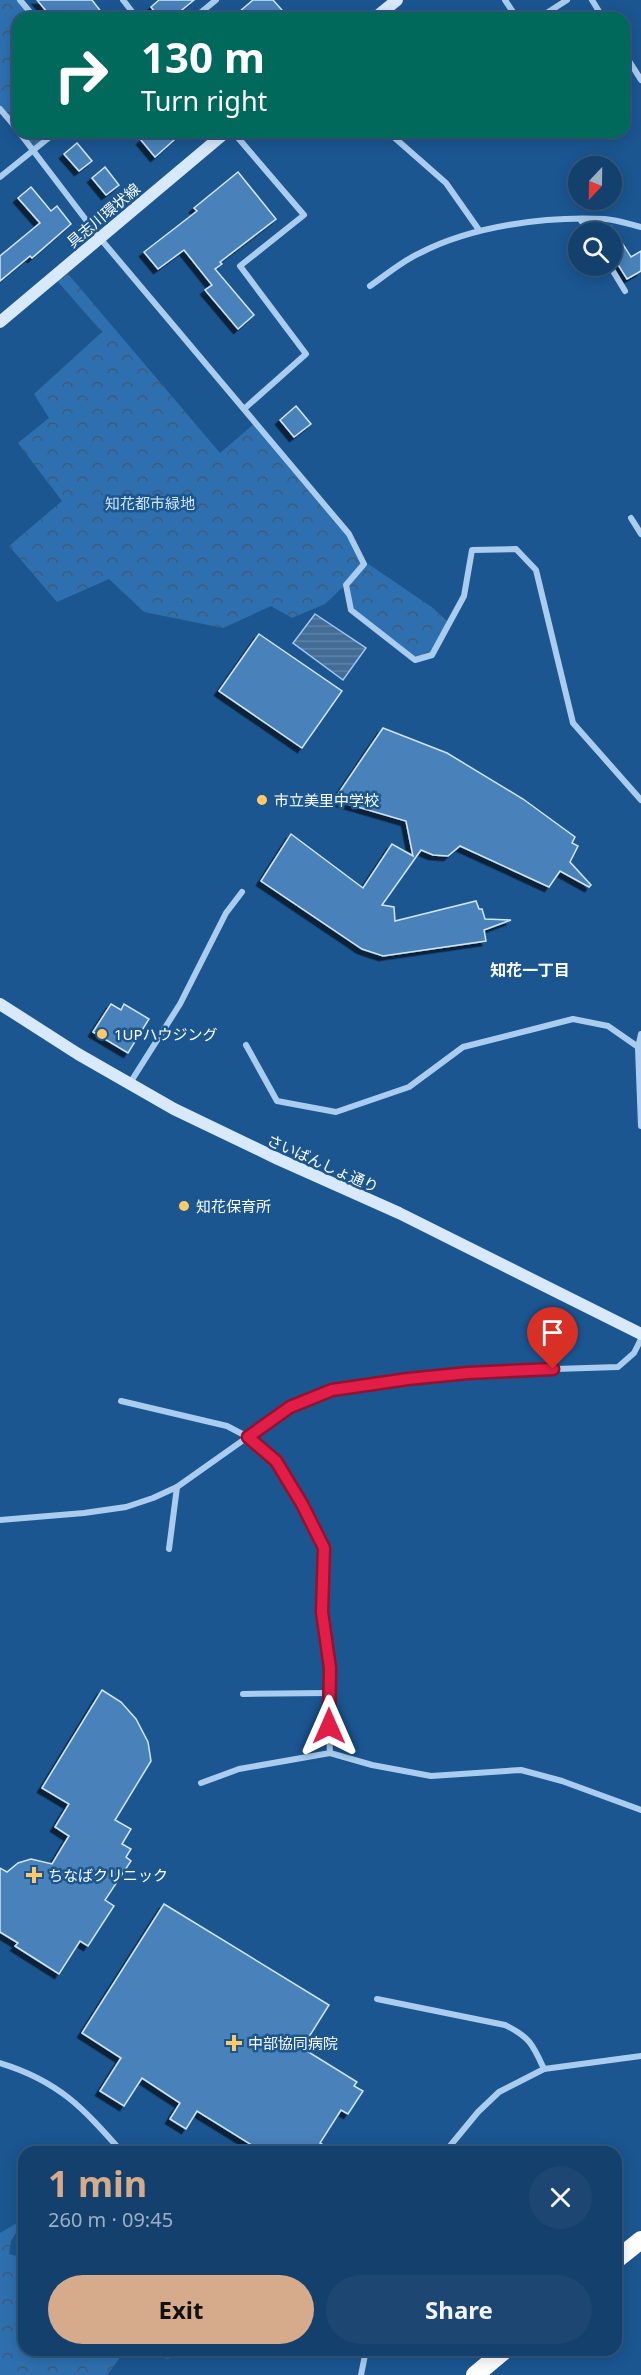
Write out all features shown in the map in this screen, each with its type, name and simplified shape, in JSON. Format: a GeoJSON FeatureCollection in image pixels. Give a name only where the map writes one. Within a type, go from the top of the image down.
{"type":"FeatureCollection","features":[{"type":"Feature","properties":{"kind":"highway"},"geometry":{"type":"LineString","coordinates":[[622,2255],[641,2240]]}},
{"type":"Feature","properties":{"kind":"highway"},"geometry":{"type":"LineString","coordinates":[[475,2375],[498,2356]]}},
{"type":"Feature","properties":{"kind":"main road"},"geometry":{"type":"LineString","coordinates":[[382,12],[397,0]]}},
{"type":"Feature","properties":{"kind":"main road","name":"具志川環状線"},"geometry":{"type":"LineString","coordinates":[[0,322],[219,138]]}},
{"type":"Feature","properties":{"kind":"main road","name":"さいばんしょ通り"},"geometry":{"type":"LineString","coordinates":[[0,1004],[69,1049],[203,1123],[399,1213],[641,1334]]}},
{"type":"Feature","properties":{"kind":"street"},"geometry":{"type":"LineString","coordinates":[[20,0],[30,12]]}},
{"type":"Feature","properties":{"kind":"street"},"geometry":{"type":"LineString","coordinates":[[123,0],[132,12]]}},
{"type":"Feature","properties":{"kind":"street"},"geometry":{"type":"LineString","coordinates":[[201,12],[216,0]]}},
{"type":"Feature","properties":{"kind":"street"},"geometry":{"type":"LineString","coordinates":[[548,12],[567,0]]}},
{"type":"Feature","properties":{"kind":"street"},"geometry":{"type":"LineString","coordinates":[[630,63],[641,80]]}},
{"type":"Feature","properties":{"kind":"street"},"geometry":{"type":"LineString","coordinates":[[0,109],[12,123]]}},
{"type":"Feature","properties":{"kind":"street"},"geometry":{"type":"LineString","coordinates":[[25,138],[99,237],[349,534],[364,564],[346,585],[351,609],[415,660],[432,655],[464,597],[472,550],[516,549],[536,570],[573,723],[641,800]]}},
{"type":"Feature","properties":{"kind":"street"},"geometry":{"type":"LineString","coordinates":[[0,177],[49,138]]}},
{"type":"Feature","properties":{"kind":"street"},"geometry":{"type":"LineString","coordinates":[[238,138],[304,215],[240,266],[306,354],[244,409]]}},
{"type":"Feature","properties":{"kind":"street"},"geometry":{"type":"LineString","coordinates":[[395,138],[446,183],[478,231]]}},
{"type":"Feature","properties":{"kind":"street"},"geometry":{"type":"LineString","coordinates":[[370,286],[420,253],[478,231],[546,221],[580,219],[608,219],[641,227]]}},
{"type":"Feature","properties":{"kind":"street"},"geometry":{"type":"LineString","coordinates":[[616,276],[626,291]]}},
{"type":"Feature","properties":{"kind":"street"},"geometry":{"type":"LineString","coordinates":[[631,518],[641,534]]}},
{"type":"Feature","properties":{"kind":"street"},"geometry":{"type":"LineString","coordinates":[[130,1084],[180,1004],[226,913],[242,892]]}},
{"type":"Feature","properties":{"kind":"street"},"geometry":{"type":"LineString","coordinates":[[246,1045],[277,1101],[336,1112],[409,1087],[463,1047],[573,1019],[608,1026],[640,1048]]}},
{"type":"Feature","properties":{"kind":"street"},"geometry":{"type":"LineString","coordinates":[[641,1034],[641,1126]]}},
{"type":"Feature","properties":{"kind":"street"},"geometry":{"type":"LineString","coordinates":[[0,1520],[126,1507],[177,1487],[290,1407],[332,1390],[488,1371],[618,1367],[634,1353],[641,1340]]}},
{"type":"Feature","properties":{"kind":"street"},"geometry":{"type":"LineString","coordinates":[[121,1401],[227,1426],[248,1437],[276,1461],[302,1504],[324,1548],[322,1612],[330,1668],[330,1753]]}},
{"type":"Feature","properties":{"kind":"street"},"geometry":{"type":"LineString","coordinates":[[168,1549],[177,1487]]}},
{"type":"Feature","properties":{"kind":"street"},"geometry":{"type":"LineString","coordinates":[[243,1694],[329,1693]]}},
{"type":"Feature","properties":{"kind":"street"},"geometry":{"type":"LineString","coordinates":[[201,1783],[239,1769],[330,1753],[372,1765],[431,1776],[521,1770],[562,1781],[641,1810]]}},
{"type":"Feature","properties":{"kind":"street"},"geometry":{"type":"LineString","coordinates":[[377,1999],[505,2025],[523,2033],[534,2048],[544,2069]]}},
{"type":"Feature","properties":{"kind":"street"},"geometry":{"type":"LineString","coordinates":[[450,2146],[477,2112],[500,2092],[544,2069],[641,2056]]}},
{"type":"Feature","properties":{"kind":"street"},"geometry":{"type":"LineString","coordinates":[[0,2063],[45,2080],[67,2094],[87,2112],[117,2146]]}},
{"type":"Feature","properties":{"kind":"street"},"geometry":{"type":"LineString","coordinates":[[362,2375],[365,2356]]}},
{"type":"Feature","properties":{"kind":"green space"},"geometry":{"type":"Polygon","coordinates":[[[0,0],[20,0],[30,12],[12,12],[12,123],[0,109],[0,0]]]}},
{"type":"Feature","properties":{"kind":"green space"},"geometry":{"type":"Polygon","coordinates":[[[24,138],[49,138],[34,150],[24,138]]]}},
{"type":"Feature","properties":{"kind":"green space","name":"知花都市緑地"},"geometry":{"type":"Polygon","coordinates":[[[63,268],[220,453],[254,424],[349,535],[361,559],[433,608],[449,623],[432,655],[415,660],[351,610],[346,584],[325,604],[292,618],[271,606],[223,628],[144,612],[109,579],[57,602],[9,546],[62,501],[18,443],[49,418],[34,394],[102,332],[52,275],[63,268]]]}},
{"type":"Feature","properties":{"kind":"green space"},"geometry":{"type":"Polygon","coordinates":[[[18,2222],[18,2229],[11,2241],[9,2254],[18,2256],[18,2356],[121,2356],[107,2375],[0,2375],[0,2233],[18,2222]]]}},
{"type":"Feature","properties":{"kind":"green space"},"geometry":{"type":"Polygon","coordinates":[[[152,2356],[171,2356],[169,2359],[152,2356]]]}},
{"type":"Feature","properties":{"kind":"shaded area"},"geometry":{"type":"Polygon","coordinates":[[[315,614],[366,648],[343,680],[293,643],[315,614]]]}},
{"type":"Feature","properties":{"kind":"building"},"geometry":{"type":"Polygon","coordinates":[[[37,0],[92,0],[101,12],[47,12],[37,0]]]}},
{"type":"Feature","properties":{"kind":"building"},"geometry":{"type":"Polygon","coordinates":[[[159,0],[194,0],[179,12],[155,12],[151,7],[159,0]]]}},
{"type":"Feature","properties":{"kind":"building"},"geometry":{"type":"Polygon","coordinates":[[[253,0],[273,0],[284,12],[239,12],[253,0]]]}},
{"type":"Feature","properties":{"kind":"building"},"geometry":{"type":"Polygon","coordinates":[[[144,138],[176,138],[155,157],[141,140],[144,138]]]}},
{"type":"Feature","properties":{"kind":"building"},"geometry":{"type":"Polygon","coordinates":[[[77,143],[92,161],[79,171],[64,154],[77,143]]]}},
{"type":"Feature","properties":{"kind":"building"},"geometry":{"type":"Polygon","coordinates":[[[105,167],[119,185],[106,195],[92,178],[105,167]]]}},
{"type":"Feature","properties":{"kind":"building"},"geometry":{"type":"Polygon","coordinates":[[[238,172],[276,219],[220,262],[222,264],[215,269],[254,315],[238,329],[205,290],[212,285],[184,250],[158,269],[144,252],[197,211],[194,208],[238,172]]]}},
{"type":"Feature","properties":{"kind":"building"},"geometry":{"type":"Polygon","coordinates":[[[31,187],[51,211],[57,206],[71,224],[32,258],[30,256],[0,281],[0,256],[40,223],[18,198],[31,187]]]}},
{"type":"Feature","properties":{"kind":"building"},"geometry":{"type":"Polygon","coordinates":[[[622,243],[631,257],[641,251],[641,271],[627,279],[622,271],[622,243]]]}},
{"type":"Feature","properties":{"kind":"building"},"geometry":{"type":"Polygon","coordinates":[[[296,406],[311,424],[294,437],[280,420],[296,406]]]}},
{"type":"Feature","properties":{"kind":"building"},"geometry":{"type":"Polygon","coordinates":[[[259,634],[342,691],[302,748],[219,691],[259,634]]]}},
{"type":"Feature","properties":{"kind":"building"},"geometry":{"type":"Polygon","coordinates":[[[383,728],[447,753],[523,799],[575,837],[572,843],[578,846],[570,862],[591,885],[589,887],[560,871],[549,887],[460,846],[448,856],[433,855],[421,850],[382,905],[394,907],[395,921],[476,901],[485,919],[511,920],[484,930],[486,941],[383,956],[362,949],[261,881],[291,834],[363,888],[392,844],[413,856],[406,821],[334,800],[383,728]]]}},
{"type":"Feature","properties":{"kind":"building"},"geometry":{"type":"Polygon","coordinates":[[[111,1004],[121,1010],[124,1004],[149,1019],[128,1053],[93,1032],[111,1004]]]}},
{"type":"Feature","properties":{"kind":"building"},"geometry":{"type":"Polygon","coordinates":[[[102,1690],[121,1702],[136,1719],[148,1742],[151,1761],[115,1820],[131,1829],[122,1844],[131,1849],[126,1857],[131,1861],[105,1900],[114,1906],[88,1946],[80,1941],[59,1974],[15,1946],[18,1943],[0,1932],[0,1868],[7,1872],[18,1863],[31,1859],[52,1864],[69,1836],[55,1827],[69,1804],[42,1788],[102,1690]]]}},
{"type":"Feature","properties":{"kind":"building"},"geometry":{"type":"Polygon","coordinates":[[[164,1904],[329,2005],[302,2048],[357,2082],[354,2086],[363,2091],[348,2114],[341,2110],[320,2143],[325,2146],[253,2146],[197,2111],[186,2129],[170,2119],[180,2103],[142,2078],[124,2106],[100,2091],[121,2058],[82,2033],[164,1904]]]}},
{"type":"Feature","properties":{"kind":"place","name":"市立美里中学校"},"geometry":{"type":"Point","coordinates":[262,800]}},
{"type":"Feature","properties":{"kind":"place","name":"1UPハウジング"},"geometry":{"type":"Point","coordinates":[102,1034]}},
{"type":"Feature","properties":{"kind":"place","name":"知花保育所"},"geometry":{"type":"Point","coordinates":[184,1206]}},
{"type":"Feature","properties":{"kind":"place","name":"ちなばクリニック"},"geometry":{"type":"Point","coordinates":[34,1875]}},
{"type":"Feature","properties":{"kind":"place","name":"中部協同病院"},"geometry":{"type":"Point","coordinates":[234,2043]}},
{"type":"Feature","properties":{"kind":"district","name":"知花一丁目"},"geometry":{"type":"Point","coordinates":[530,970]}},
{"type":"Feature","properties":{"kind":"route"},"geometry":{"type":"LineString","coordinates":[[329,1726],[330,1668],[322,1612],[324,1548],[302,1504],[276,1461],[248,1437],[290,1407],[332,1390],[488,1371],[553,1369]]}}]}
